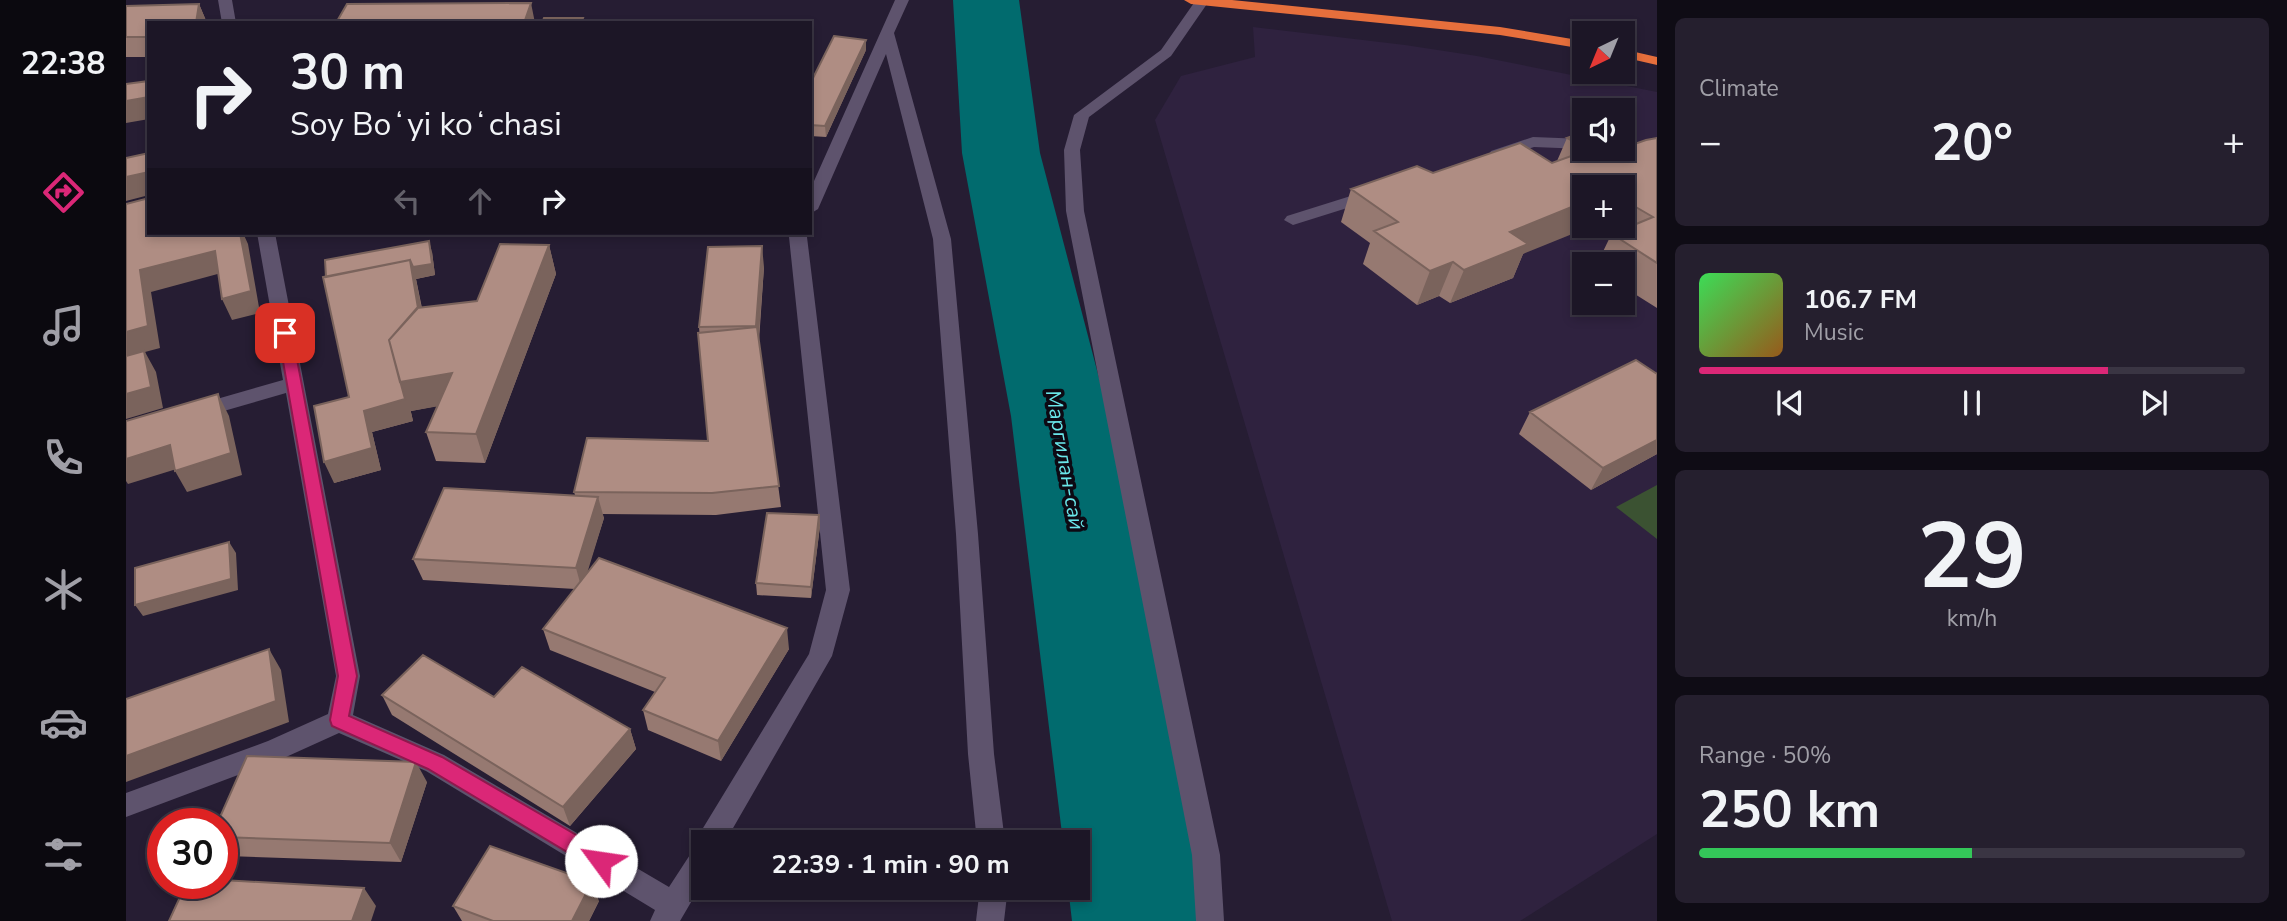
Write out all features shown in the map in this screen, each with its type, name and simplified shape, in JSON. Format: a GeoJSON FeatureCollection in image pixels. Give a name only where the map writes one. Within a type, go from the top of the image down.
{"type":"FeatureCollection","features":[{"type":"Feature","properties":{"kind":"highway"},"geometry":{"type":"LineString","coordinates":[[1191,0],[1487,30],[1572,43]]}},
{"type":"Feature","properties":{"kind":"highway"},"geometry":{"type":"LineString","coordinates":[[1635,56],[1657,61]]}},
{"type":"Feature","properties":{"kind":"street"},"geometry":{"type":"LineString","coordinates":[[225,0],[229,21]]}},
{"type":"Feature","properties":{"kind":"street"},"geometry":{"type":"LineString","coordinates":[[812,204],[902,0]]}},
{"type":"Feature","properties":{"kind":"street"},"geometry":{"type":"LineString","coordinates":[[1204,0],[1166,53],[1082,115],[1072,150],[1075,211],[1206,855],[1210,921]]}},
{"type":"Feature","properties":{"kind":"street"},"geometry":{"type":"LineString","coordinates":[[887,32],[942,239],[967,534],[981,754],[990,830]]}},
{"type":"Feature","properties":{"kind":"street"},"geometry":{"type":"LineString","coordinates":[[1483,158],[1533,142],[1572,144]]}},
{"type":"Feature","properties":{"kind":"street"},"geometry":{"type":"LineString","coordinates":[[1293,220],[1394,187]]}},
{"type":"Feature","properties":{"kind":"street"},"geometry":{"type":"LineString","coordinates":[[266,235],[348,676],[339,720]]}},
{"type":"Feature","properties":{"kind":"street"},"geometry":{"type":"LineString","coordinates":[[717,830],[820,656],[838,590],[799,235]]}},
{"type":"Feature","properties":{"kind":"street"},"geometry":{"type":"LineString","coordinates":[[178,418],[295,383]]}},
{"type":"Feature","properties":{"kind":"street"},"geometry":{"type":"LineString","coordinates":[[126,805],[277,749],[339,720],[435,763],[669,913],[691,876]]}},
{"type":"Feature","properties":{"kind":"street"},"geometry":{"type":"LineString","coordinates":[[990,921],[992,900]]}},
{"type":"Feature","properties":{"kind":"shaded area"},"geometry":{"type":"Polygon","coordinates":[[[1253,27],[1477,56],[1572,75],[1572,84],[1617,84],[1657,92],[1657,834],[1520,921],[1392,921],[1155,120],[1181,76],[1255,57],[1253,27]]]}},
{"type":"Feature","properties":{"kind":"green space"},"geometry":{"type":"Polygon","coordinates":[[[1657,485],[1657,539],[1616,507],[1657,485]]]}},
{"type":"Feature","properties":{"kind":"building"},"geometry":{"type":"Polygon","coordinates":[[[531,3],[525,21],[337,21],[347,4],[531,3]]]}},
{"type":"Feature","properties":{"kind":"building"},"geometry":{"type":"Polygon","coordinates":[[[199,4],[196,21],[147,21],[147,37],[126,37],[126,6],[199,4]]]}},
{"type":"Feature","properties":{"kind":"building"},"geometry":{"type":"Polygon","coordinates":[[[544,18],[583,18],[582,21],[543,21],[544,18]]]}},
{"type":"Feature","properties":{"kind":"building"},"geometry":{"type":"Polygon","coordinates":[[[834,36],[866,40],[825,126],[812,125],[812,80],[834,36]]]}},
{"type":"Feature","properties":{"kind":"building"},"geometry":{"type":"Polygon","coordinates":[[[147,81],[147,97],[126,101],[126,84],[147,81]]]}},
{"type":"Feature","properties":{"kind":"building"},"geometry":{"type":"Polygon","coordinates":[[[1657,138],[1657,263],[1618,238],[1635,238],[1635,224],[1653,217],[1635,207],[1635,175],[1572,175],[1572,207],[1510,232],[1528,244],[1464,270],[1453,262],[1430,271],[1374,231],[1398,222],[1351,189],[1417,166],[1433,173],[1520,143],[1552,163],[1572,156],[1572,161],[1635,161],[1635,144],[1657,138]]]}},
{"type":"Feature","properties":{"kind":"building"},"geometry":{"type":"Polygon","coordinates":[[[147,153],[147,172],[126,177],[126,158],[147,153]]]}},
{"type":"Feature","properties":{"kind":"building"},"geometry":{"type":"Polygon","coordinates":[[[147,199],[147,235],[240,235],[251,291],[222,299],[215,251],[140,270],[148,326],[126,332],[126,204],[147,199]]]}},
{"type":"Feature","properties":{"kind":"building"},"geometry":{"type":"Polygon","coordinates":[[[429,241],[432,264],[413,267],[410,260],[326,277],[325,260],[429,241]]]}},
{"type":"Feature","properties":{"kind":"building"},"geometry":{"type":"Polygon","coordinates":[[[500,244],[549,245],[476,434],[426,432],[452,373],[400,382],[389,340],[417,308],[477,301],[500,244]]]}},
{"type":"Feature","properties":{"kind":"building"},"geometry":{"type":"Polygon","coordinates":[[[762,246],[756,326],[699,327],[708,247],[762,246]]]}},
{"type":"Feature","properties":{"kind":"building"},"geometry":{"type":"Polygon","coordinates":[[[410,260],[418,308],[389,340],[405,399],[364,411],[372,448],[324,462],[314,406],[349,397],[323,277],[410,260]]]}},
{"type":"Feature","properties":{"kind":"building"},"geometry":{"type":"Polygon","coordinates":[[[757,327],[779,486],[712,493],[574,492],[587,438],[708,441],[698,333],[757,327]]]}},
{"type":"Feature","properties":{"kind":"building"},"geometry":{"type":"Polygon","coordinates":[[[144,351],[151,387],[126,394],[126,356],[144,351]]]}},
{"type":"Feature","properties":{"kind":"building"},"geometry":{"type":"Polygon","coordinates":[[[1636,360],[1657,374],[1657,440],[1603,468],[1530,412],[1636,360]]]}},
{"type":"Feature","properties":{"kind":"building"},"geometry":{"type":"Polygon","coordinates":[[[218,394],[231,453],[175,471],[170,445],[126,459],[126,421],[218,394]]]}},
{"type":"Feature","properties":{"kind":"building"},"geometry":{"type":"Polygon","coordinates":[[[444,488],[598,497],[576,568],[413,559],[444,488]]]}},
{"type":"Feature","properties":{"kind":"building"},"geometry":{"type":"Polygon","coordinates":[[[767,513],[819,515],[811,587],[756,583],[767,513]]]}},
{"type":"Feature","properties":{"kind":"building"},"geometry":{"type":"Polygon","coordinates":[[[229,542],[231,579],[135,605],[135,568],[229,542]]]}},
{"type":"Feature","properties":{"kind":"building"},"geometry":{"type":"Polygon","coordinates":[[[599,558],[787,628],[718,741],[643,710],[665,678],[543,629],[599,558]]]}},
{"type":"Feature","properties":{"kind":"building"},"geometry":{"type":"Polygon","coordinates":[[[269,649],[276,701],[126,756],[126,699],[269,649]]]}},
{"type":"Feature","properties":{"kind":"building"},"geometry":{"type":"Polygon","coordinates":[[[423,655],[494,697],[522,667],[630,729],[563,807],[382,695],[423,655]]]}},
{"type":"Feature","properties":{"kind":"building"},"geometry":{"type":"Polygon","coordinates":[[[247,756],[416,762],[390,843],[238,838],[238,808],[224,808],[247,756]]]}},
{"type":"Feature","properties":{"kind":"building"},"geometry":{"type":"Polygon","coordinates":[[[490,846],[592,882],[572,921],[493,921],[453,906],[490,846]]]}},
{"type":"Feature","properties":{"kind":"building"},"geometry":{"type":"Polygon","coordinates":[[[238,881],[364,888],[352,921],[169,921],[179,899],[238,899],[238,881]]]}},
{"type":"Feature","properties":{"kind":"waterway","name":"Маргилан-сай"},"geometry":{"type":"LineString","coordinates":[[986,0],[1001,153],[1060,416],[1141,921]]}},
{"type":"Feature","properties":{"kind":"route"},"geometry":{"type":"LineString","coordinates":[[285,333],[348,676],[339,720],[435,763],[601,861]]}}]}
